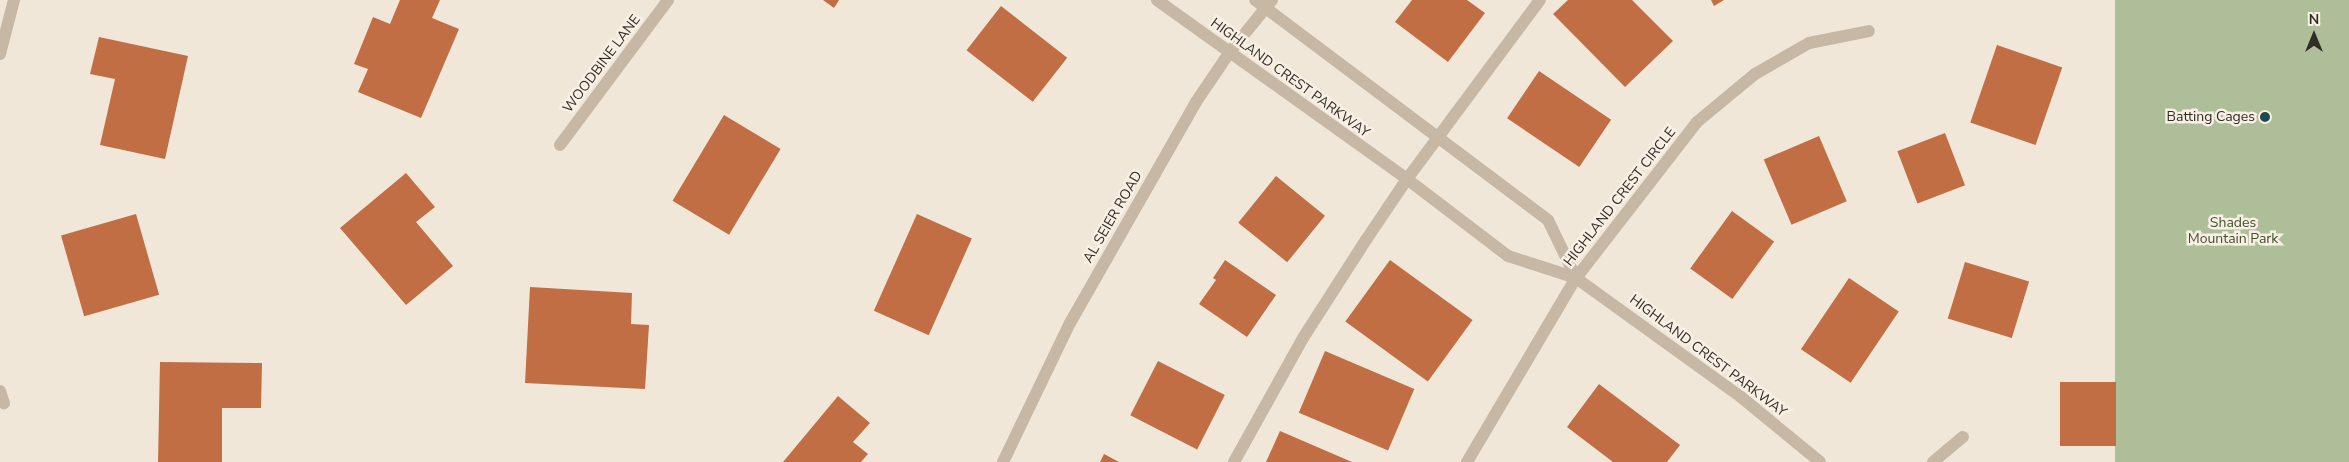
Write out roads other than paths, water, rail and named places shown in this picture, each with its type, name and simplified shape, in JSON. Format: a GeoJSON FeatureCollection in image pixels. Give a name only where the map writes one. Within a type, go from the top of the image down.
{"type":"FeatureCollection","features":[{"type":"Feature","properties":{"kind":"street"},"geometry":{"type":"LineString","coordinates":[[0,54],[14,0]]}},
{"type":"Feature","properties":{"kind":"street","name":"WOODBINE LANE"},"geometry":{"type":"LineString","coordinates":[[560,145],[668,0]]}},
{"type":"Feature","properties":{"kind":"street","name":"HIGHLAND CREST PARKWAY"},"geometry":{"type":"LineString","coordinates":[[1157,0],[1407,179],[1508,256],[1576,278],[1741,397],[1820,462]]}},
{"type":"Feature","properties":{"kind":"street"},"geometry":{"type":"LineString","coordinates":[[1234,462],[1303,338],[1407,179],[1540,0]]}},
{"type":"Feature","properties":{"kind":"street","name":"HIGHLAND CREST PARKWAY"},"geometry":{"type":"LineString","coordinates":[[1264,3],[1548,220],[1576,278]]}},
{"type":"Feature","properties":{"kind":"street","name":"AL SEIER ROAD"},"geometry":{"type":"LineString","coordinates":[[1002,462],[1070,323],[1196,102],[1264,3]]}},
{"type":"Feature","properties":{"kind":"street","name":"HIGHLAND CREST CIRCLE"},"geometry":{"type":"LineString","coordinates":[[1467,462],[1576,278],[1697,122],[1755,74],[1808,43],[1868,31]]}},
{"type":"Feature","properties":{"kind":"street"},"geometry":{"type":"LineString","coordinates":[[1933,462],[1963,437]]}},
{"type":"Feature","properties":{"kind":"place","name":"Batting Cages"},"geometry":{"type":"Point","coordinates":[2265,117]}},
{"type":"Feature","properties":{"kind":"park label","name":"Shades Mountain Park"},"geometry":{"type":"Point","coordinates":[2233,232]}}]}
